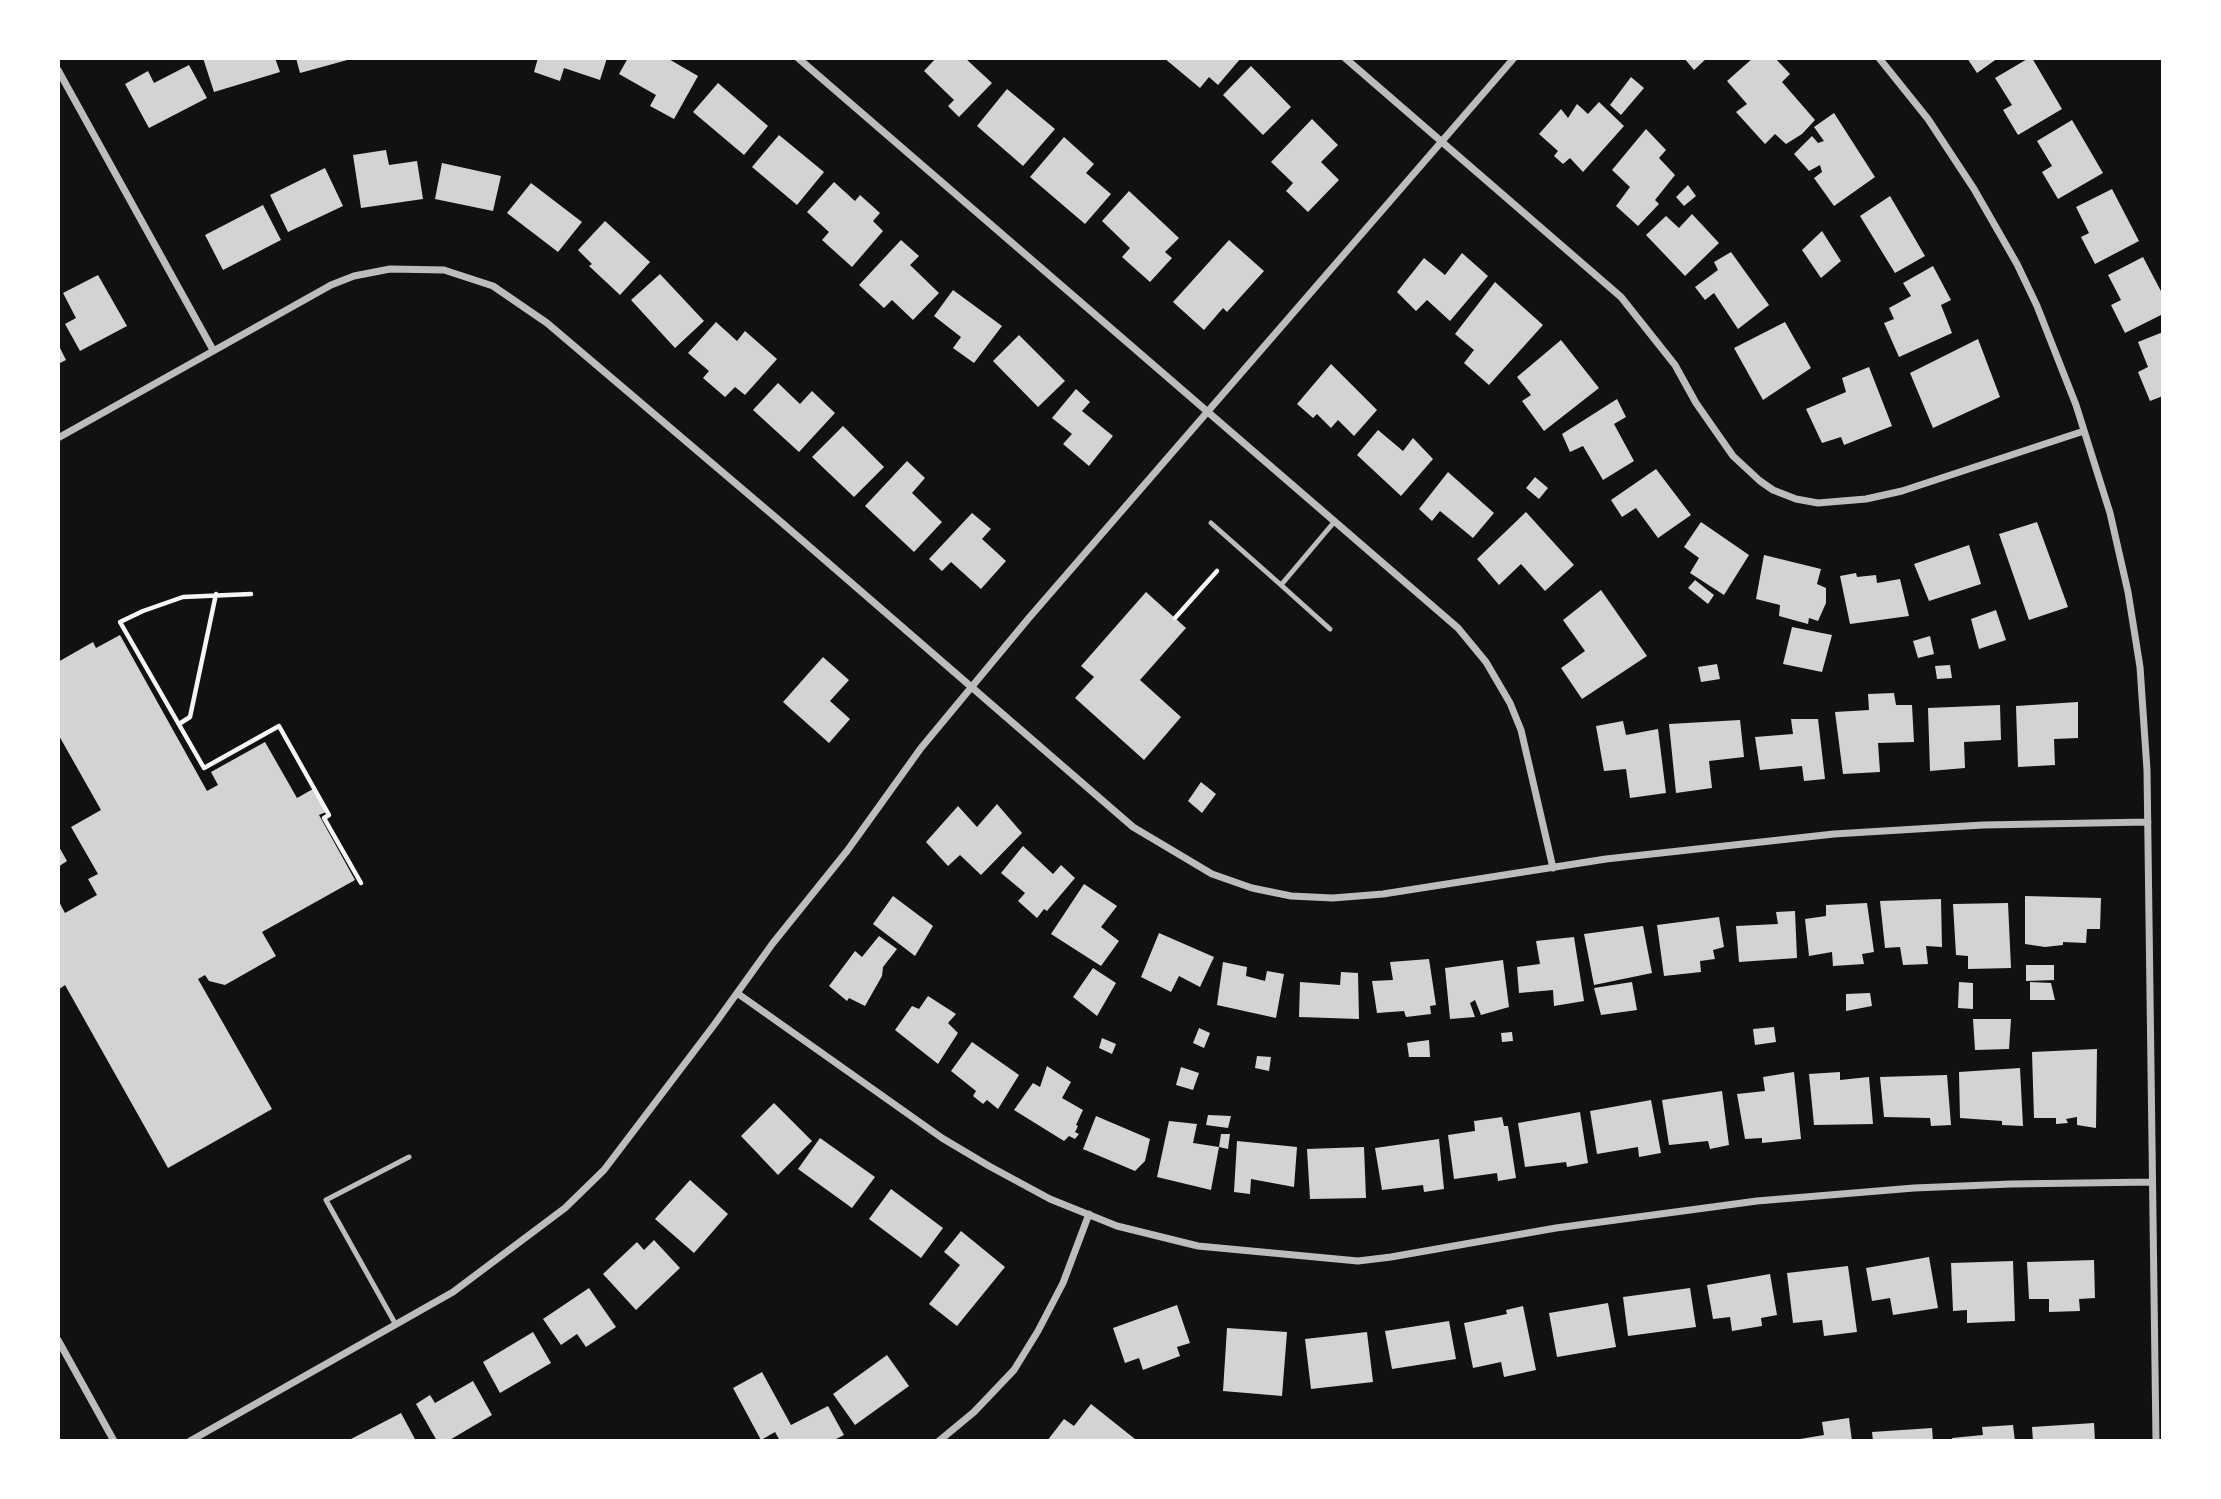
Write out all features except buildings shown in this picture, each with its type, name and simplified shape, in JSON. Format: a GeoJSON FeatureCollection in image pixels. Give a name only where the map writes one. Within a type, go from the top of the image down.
{"type":"FeatureCollection","features":[{"type":"Feature","properties":{"kind":"street"},"geometry":{"type":"LineString","coordinates":[[798,58],[1458,628],[1486,662],[1510,703],[1521,730],[1553,868]]}},
{"type":"Feature","properties":{"kind":"street"},"geometry":{"type":"LineString","coordinates":[[1345,58],[1621,297],[1675,365],[1696,403],[1733,456],[1773,490],[1796,499],[1818,503],[1866,499],[1914,487],[2084,431]]}},
{"type":"Feature","properties":{"kind":"street"},"geometry":{"type":"LineString","coordinates":[[190,1441],[453,1292],[565,1208],[604,1170],[773,943],[847,851],[921,748],[1208,410],[1514,58]]}},
{"type":"Feature","properties":{"kind":"street"},"geometry":{"type":"LineString","coordinates":[[1879,58],[1936,131],[1974,189],[2017,264],[2057,355],[2084,431],[2110,513],[2128,592],[2140,667],[2148,822],[2156,1441]]}},
{"type":"Feature","properties":{"kind":"street"},"geometry":{"type":"LineString","coordinates":[[58,71],[213,350]]}},
{"type":"Feature","properties":{"kind":"street"},"geometry":{"type":"LineString","coordinates":[[58,438],[331,285],[354,276],[390,269],[444,270],[493,286],[547,323],[1133,827],[1212,874],[1252,888],[1291,896],[1333,898],[1383,894],[1728,844],[1834,834],[1983,825],[2148,822]]}},
{"type":"Feature","properties":{"kind":"street"},"geometry":{"type":"LineString","coordinates":[[737,993],[942,1138],[1050,1199],[1117,1226],[1198,1246],[1358,1261],[1556,1228],[1757,1201],[1914,1188],[2152,1182]]}},
{"type":"Feature","properties":{"kind":"street"},"geometry":{"type":"LineString","coordinates":[[939,1441],[974,1412],[1014,1370],[1063,1283],[1088,1214]]}},
{"type":"Feature","properties":{"kind":"street"},"geometry":{"type":"LineString","coordinates":[[58,1340],[114,1441]]}},
{"type":"Feature","properties":{"kind":"lane"},"geometry":{"type":"LineString","coordinates":[[1281,585],[1335,521]]}},
{"type":"Feature","properties":{"kind":"lane"},"geometry":{"type":"LineString","coordinates":[[1210,523],[1330,629]]}},
{"type":"Feature","properties":{"kind":"lane"},"geometry":{"type":"LineString","coordinates":[[396,1325],[326,1200],[409,1157]]}},
{"type":"Feature","properties":{"kind":"path"},"geometry":{"type":"LineString","coordinates":[[1175,618],[1217,571]]}},
{"type":"Feature","properties":{"kind":"path"},"geometry":{"type":"LineString","coordinates":[[178,724],[190,717],[216,594]]}},
{"type":"Feature","properties":{"kind":"path"},"geometry":{"type":"LineString","coordinates":[[251,594],[183,597],[120,622],[204,768],[279,726],[329,815],[324,818],[361,883]]}}]}
